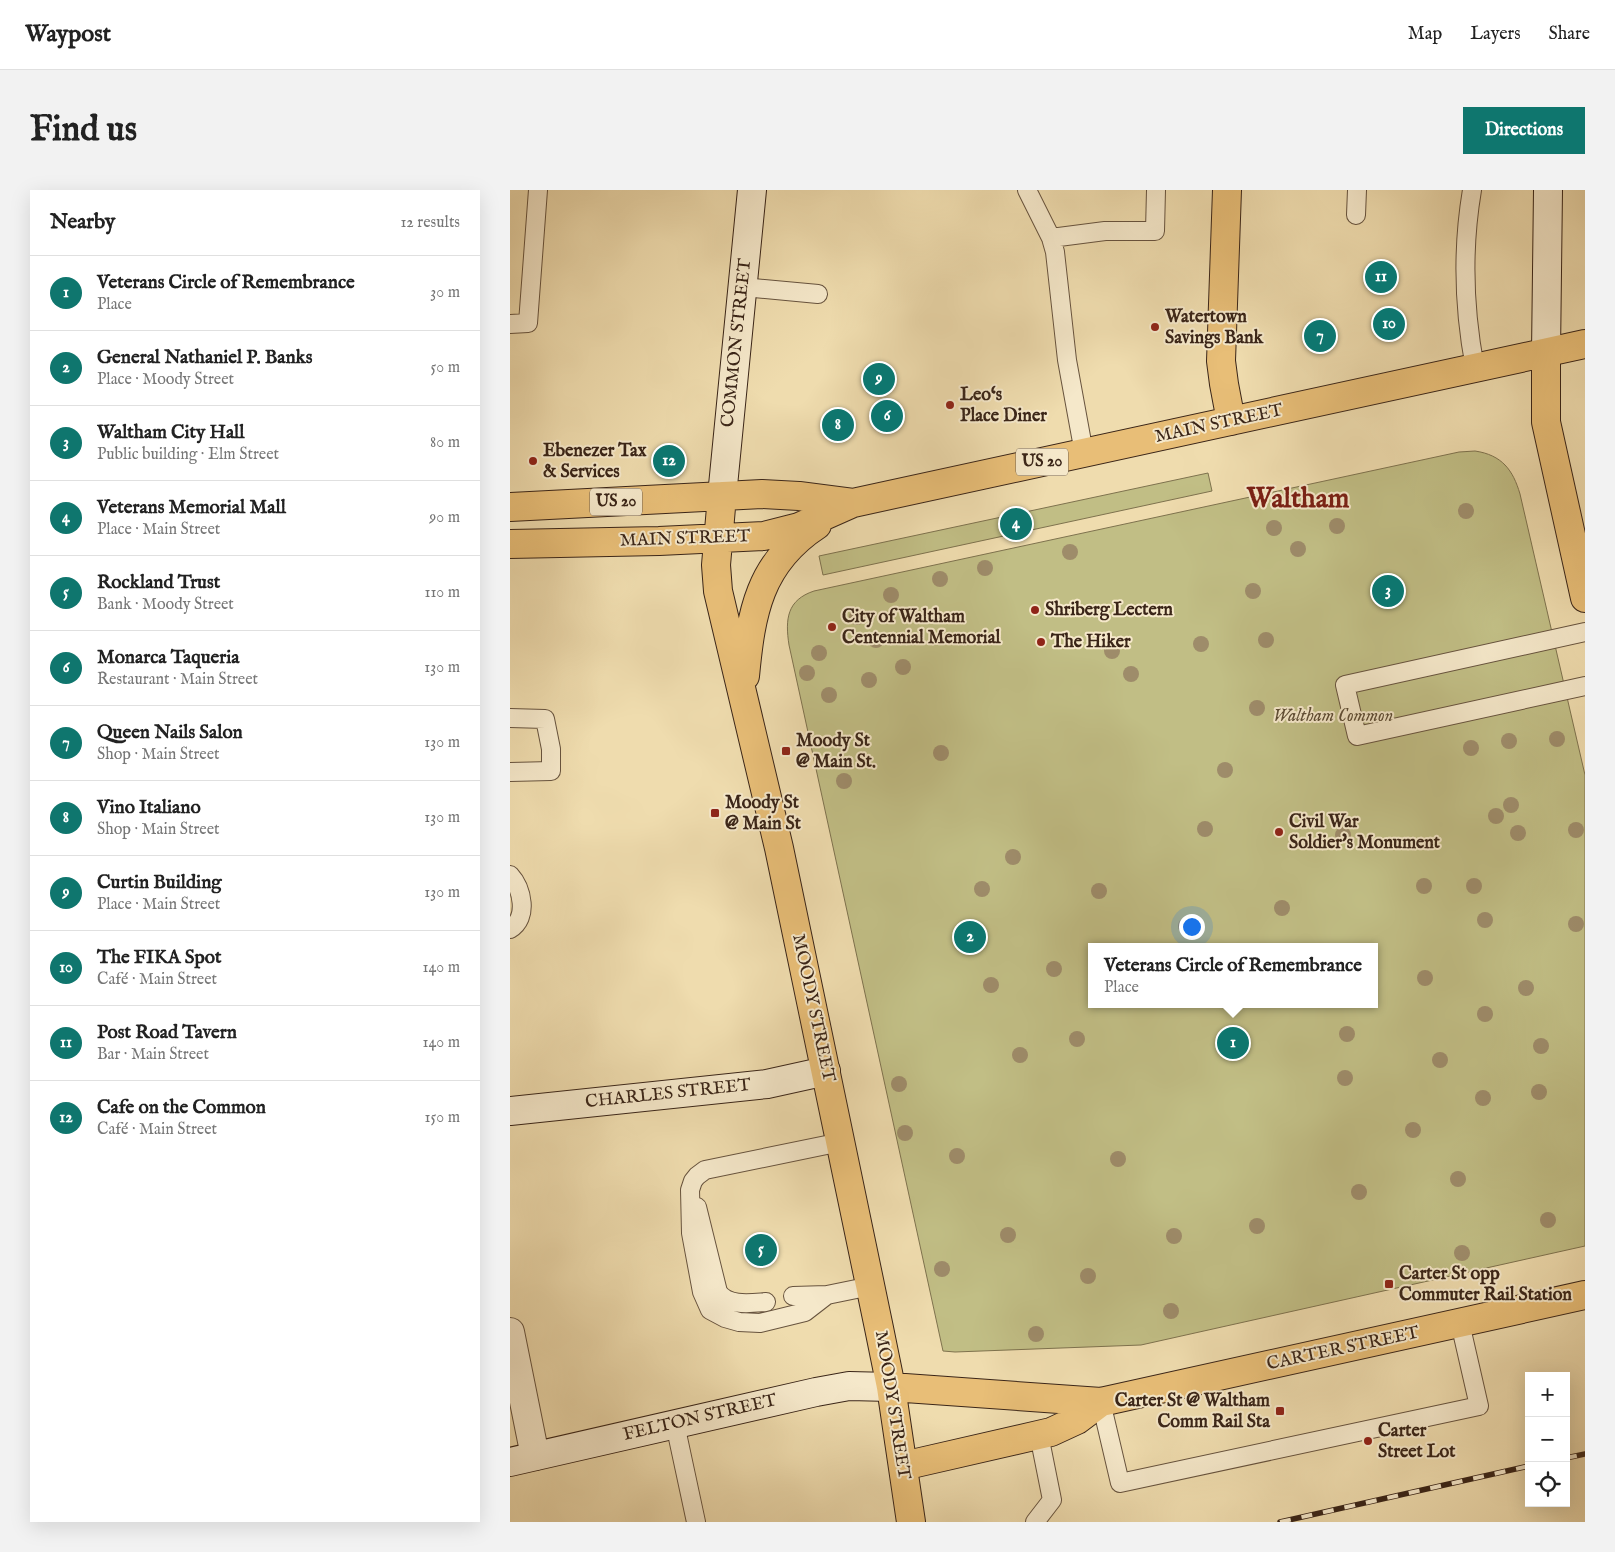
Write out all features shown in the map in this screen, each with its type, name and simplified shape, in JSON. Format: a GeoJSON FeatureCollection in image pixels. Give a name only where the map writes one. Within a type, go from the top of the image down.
{"type":"FeatureCollection","features":[{"type":"Feature","properties":{"kind":"main road"},"geometry":{"type":"LineString","coordinates":[[1228,190],[1221,361],[1231,421]]}},
{"type":"Feature","properties":{"kind":"main road","name":"MAIN STREET"},"geometry":{"type":"LineString","coordinates":[[510,544],[718,539],[764,536],[815,520],[853,503],[1585,344]]}},
{"type":"Feature","properties":{"kind":"main road"},"geometry":{"type":"LineString","coordinates":[[1546,353],[1546,422],[1585,598]]}},
{"type":"Feature","properties":{"kind":"main road","name":"MAIN STREET"},"geometry":{"type":"LineString","coordinates":[[510,507],[780,494],[853,503]]}},
{"type":"Feature","properties":{"kind":"main road","name":"MOODY STREET"},"geometry":{"type":"LineString","coordinates":[[722,496],[716,565],[718,591],[779,848],[841,1142],[891,1387],[911,1522]]}},
{"type":"Feature","properties":{"kind":"main road"},"geometry":{"type":"LineString","coordinates":[[743,695],[753,618],[766,579],[780,559],[801,538],[813,528],[853,503]]}},
{"type":"Feature","properties":{"kind":"main road","name":"CARTER STREET"},"geometry":{"type":"LineString","coordinates":[[891,1387],[1101,1402],[1585,1296]]}},
{"type":"Feature","properties":{"kind":"main road","name":"CARTER STREET"},"geometry":{"type":"LineString","coordinates":[[903,1466],[1039,1435],[1077,1420],[1101,1402]]}},
{"type":"Feature","properties":{"kind":"street","name":"COMMON STREET"},"geometry":{"type":"LineString","coordinates":[[722,496],[752,190]]}},
{"type":"Feature","properties":{"kind":"street"},"geometry":{"type":"LineString","coordinates":[[1546,353],[1548,190]]}},
{"type":"Feature","properties":{"kind":"street","name":"CHARLES STREET"},"geometry":{"type":"LineString","coordinates":[[510,1111],[767,1084],[826,1071]]}},
{"type":"Feature","properties":{"kind":"street"},"geometry":{"type":"LineString","coordinates":[[510,1332],[522,1459]]}},
{"type":"Feature","properties":{"kind":"street","name":"FELTON STREET"},"geometry":{"type":"LineString","coordinates":[[522,1459],[827,1390],[861,1386],[891,1387]]}},
{"type":"Feature","properties":{"kind":"lane"},"geometry":{"type":"LineString","coordinates":[[510,324],[528,323],[538,190]]}},
{"type":"Feature","properties":{"kind":"lane"},"geometry":{"type":"LineString","coordinates":[[1027,190],[1051,238],[1057,264],[1068,367],[1084,453]]}},
{"type":"Feature","properties":{"kind":"lane"},"geometry":{"type":"LineString","coordinates":[[1051,238],[1106,231],[1155,231],[1156,190]]}},
{"type":"Feature","properties":{"kind":"lane"},"geometry":{"type":"LineString","coordinates":[[1356,215],[1357,190]]}},
{"type":"Feature","properties":{"kind":"lane"},"geometry":{"type":"LineString","coordinates":[[1472,190],[1467,231],[1466,307],[1475,368]]}},
{"type":"Feature","properties":{"kind":"lane"},"geometry":{"type":"LineString","coordinates":[[743,287],[818,294]]}},
{"type":"Feature","properties":{"kind":"lane"},"geometry":{"type":"LineString","coordinates":[[1585,632],[1345,686],[1357,736],[1585,686]]}},
{"type":"Feature","properties":{"kind":"lane"},"geometry":{"type":"LineString","coordinates":[[510,718],[544,719],[552,760],[551,771],[510,772]]}},
{"type":"Feature","properties":{"kind":"lane"},"geometry":{"type":"LineString","coordinates":[[510,875],[520,892],[522,904],[520,916],[514,927],[510,929]]}},
{"type":"Feature","properties":{"kind":"lane"},"geometry":{"type":"LineString","coordinates":[[826,1295],[805,1312],[760,1323],[732,1320],[710,1310],[702,1292],[691,1233],[690,1190],[696,1176],[705,1170],[841,1142]]}},
{"type":"Feature","properties":{"kind":"lane"},"geometry":{"type":"LineString","coordinates":[[690,1190],[700,1214],[720,1296],[734,1302],[746,1304],[766,1302]]}},
{"type":"Feature","properties":{"kind":"lane"},"geometry":{"type":"LineString","coordinates":[[793,1296],[826,1295],[870,1286]]}},
{"type":"Feature","properties":{"kind":"lane"},"geometry":{"type":"LineString","coordinates":[[1101,1402],[1120,1483],[1478,1406],[1460,1323]]}},
{"type":"Feature","properties":{"kind":"lane"},"geometry":{"type":"LineString","coordinates":[[675,1424],[696,1522]]}},
{"type":"Feature","properties":{"kind":"lane"},"geometry":{"type":"LineString","coordinates":[[1036,1522],[1052,1500],[1039,1435]]}},
{"type":"Feature","properties":{"kind":"green space","name":"Waltham Common"},"geometry":{"type":"Polygon","coordinates":[[[1475,451],[1484,453],[1505,465],[1514,478],[1520,494],[1585,775],[1585,1246],[1141,1345],[943,1351],[789,645],[787,627],[793,605],[805,595],[814,591],[1459,452],[1475,451]]]}},
{"type":"Feature","properties":{"kind":"green space"},"geometry":{"type":"Polygon","coordinates":[[[1208,473],[1212,491],[823,575],[819,556],[1208,473]]]}},
{"type":"Feature","properties":{"kind":"railway"},"geometry":{"type":"LineString","coordinates":[[1570,1457],[1585,1454]]}},
{"type":"Feature","properties":{"kind":"railway"},"geometry":{"type":"LineString","coordinates":[[1280,1522],[1525,1467]]}},
{"type":"Feature","properties":{"kind":"place","name":"Post Road Tavern"},"geometry":{"type":"Point","coordinates":[1381,277]}},
{"type":"Feature","properties":{"kind":"place","name":"The FIKA Spot"},"geometry":{"type":"Point","coordinates":[1389,324]}},
{"type":"Feature","properties":{"kind":"place","name":"Watertown Savings Bank"},"geometry":{"type":"Point","coordinates":[1155,327]}},
{"type":"Feature","properties":{"kind":"place","name":"Queen Nails Salon"},"geometry":{"type":"Point","coordinates":[1320,336]}},
{"type":"Feature","properties":{"kind":"place","name":"Curtin Building"},"geometry":{"type":"Point","coordinates":[879,379]}},
{"type":"Feature","properties":{"kind":"place","name":"Leo‘s Place Diner"},"geometry":{"type":"Point","coordinates":[950,405]}},
{"type":"Feature","properties":{"kind":"place","name":"Monarca Taqueria"},"geometry":{"type":"Point","coordinates":[887,416]}},
{"type":"Feature","properties":{"kind":"place","name":"Vino Italiano"},"geometry":{"type":"Point","coordinates":[838,425]}},
{"type":"Feature","properties":{"kind":"place","name":"Ebenezer Tax & Services"},"geometry":{"type":"Point","coordinates":[533,461]}},
{"type":"Feature","properties":{"kind":"place","name":"Cafe on the Common"},"geometry":{"type":"Point","coordinates":[669,461]}},
{"type":"Feature","properties":{"kind":"place","name":"Veterans Memorial Mall"},"geometry":{"type":"Point","coordinates":[1016,524]}},
{"type":"Feature","properties":{"kind":"place","name":"Waltham City Hall"},"geometry":{"type":"Point","coordinates":[1388,591]}},
{"type":"Feature","properties":{"kind":"place","name":"Shriberg Lectern"},"geometry":{"type":"Point","coordinates":[1035,610]}},
{"type":"Feature","properties":{"kind":"place","name":"City of Waltham Centennial Memorial"},"geometry":{"type":"Point","coordinates":[832,627]}},
{"type":"Feature","properties":{"kind":"place","name":"The Hiker"},"geometry":{"type":"Point","coordinates":[1041,642]}},
{"type":"Feature","properties":{"kind":"place","name":"Moody St @ Main St."},"geometry":{"type":"Point","coordinates":[786,751]}},
{"type":"Feature","properties":{"kind":"place","name":"Moody St @ Main St"},"geometry":{"type":"Point","coordinates":[715,813]}},
{"type":"Feature","properties":{"kind":"place","name":"Civil War Soldier's Monument"},"geometry":{"type":"Point","coordinates":[1279,832]}},
{"type":"Feature","properties":{"kind":"place","name":"General Nathaniel P. Banks"},"geometry":{"type":"Point","coordinates":[970,937]}},
{"type":"Feature","properties":{"kind":"place","name":"Veterans Circle of Remembrance"},"geometry":{"type":"Point","coordinates":[1233,1043]}},
{"type":"Feature","properties":{"kind":"place","name":"Rockland Trust"},"geometry":{"type":"Point","coordinates":[761,1250]}},
{"type":"Feature","properties":{"kind":"place","name":"Carter St opp Commuter Rail Station"},"geometry":{"type":"Point","coordinates":[1389,1284]}},
{"type":"Feature","properties":{"kind":"place","name":"Carter St @ Waltham Comm Rail Sta"},"geometry":{"type":"Point","coordinates":[1280,1411]}},
{"type":"Feature","properties":{"kind":"place","name":"Carter Street Lot"},"geometry":{"type":"Point","coordinates":[1368,1441]}},
{"type":"Feature","properties":{"kind":"district","name":"Waltham"},"geometry":{"type":"Point","coordinates":[1298,499]}}]}
